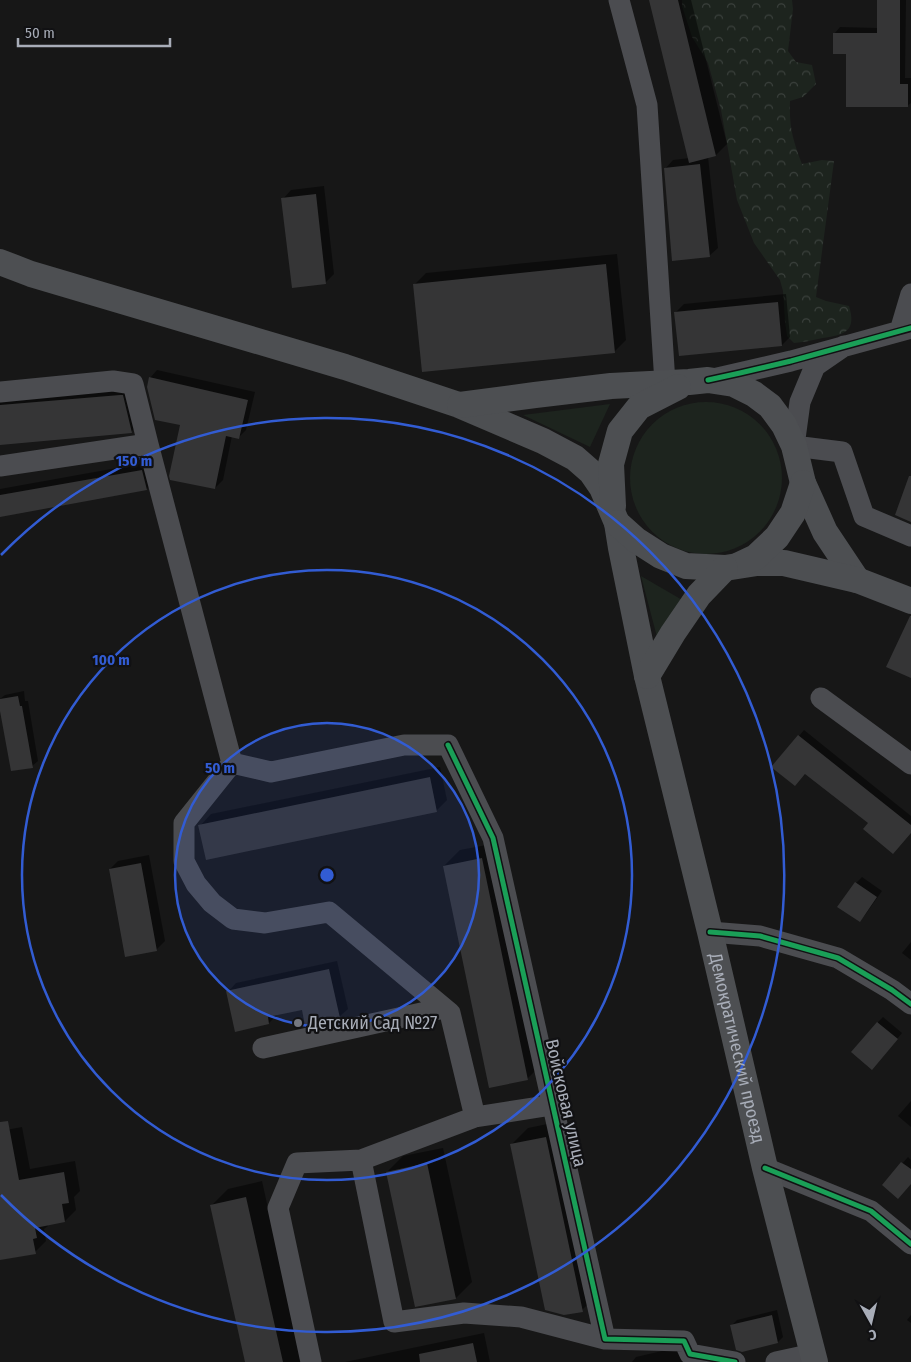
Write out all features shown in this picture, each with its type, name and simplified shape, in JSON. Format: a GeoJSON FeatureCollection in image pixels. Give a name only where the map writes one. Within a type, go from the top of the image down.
{"type":"FeatureCollection","features":[{"type":"Feature","properties":{"kind":"main road"},"geometry":{"type":"LineString","coordinates":[[3,264],[31,274],[346,366],[459,405],[543,441],[575,458],[590,472],[602,488],[615,517],[636,540],[661,556],[686,566],[784,563],[856,580],[911,601]]}},
{"type":"Feature","properties":{"kind":"main road"},"geometry":{"type":"LineString","coordinates":[[615,517],[611,464],[620,431],[639,407],[687,382]]}},
{"type":"Feature","properties":{"kind":"main road"},"geometry":{"type":"LineString","coordinates":[[459,405],[610,386],[687,382],[734,384],[754,394],[770,406],[784,425],[794,446],[803,483],[825,532],[856,580]]}},
{"type":"Feature","properties":{"kind":"main road"},"geometry":{"type":"LineString","coordinates":[[647,676],[698,595],[732,566],[756,557],[777,537],[793,513],[803,483]]}},
{"type":"Feature","properties":{"kind":"main road","name":"Демократический проезд"},"geometry":{"type":"LineString","coordinates":[[615,517],[647,676],[710,932],[765,1168],[814,1358]]}},
{"type":"Feature","properties":{"kind":"street"},"geometry":{"type":"LineString","coordinates":[[619,0],[647,105],[687,382],[740,373],[905,330],[911,294]]}},
{"type":"Feature","properties":{"kind":"street"},"geometry":{"type":"LineString","coordinates":[[844,346],[815,366],[800,402],[794,446],[842,452],[864,516],[911,536]]}},
{"type":"Feature","properties":{"kind":"street"},"geometry":{"type":"LineString","coordinates":[[0,392],[113,381],[134,384],[232,763],[184,823],[184,861],[196,884],[212,903],[233,919],[265,923],[329,912],[450,1013],[475,1117]]}},
{"type":"Feature","properties":{"kind":"street"},"geometry":{"type":"LineString","coordinates":[[0,466],[148,444]]}},
{"type":"Feature","properties":{"kind":"street"},"geometry":{"type":"LineString","coordinates":[[821,698],[911,764]]}},
{"type":"Feature","properties":{"kind":"street","name":"Войсковая улица"},"geometry":{"type":"LineString","coordinates":[[232,763],[271,772],[404,745],[448,745],[493,838],[605,1339]]}},
{"type":"Feature","properties":{"kind":"street"},"geometry":{"type":"LineString","coordinates":[[710,932],[760,936],[838,958],[892,990],[911,1004]]}},
{"type":"Feature","properties":{"kind":"street"},"geometry":{"type":"LineString","coordinates":[[263,1048],[444,1008]]}},
{"type":"Feature","properties":{"kind":"street"},"geometry":{"type":"LineString","coordinates":[[311,1362],[278,1208],[296,1164],[361,1160],[475,1117],[552,1105]]}},
{"type":"Feature","properties":{"kind":"street"},"geometry":{"type":"LineString","coordinates":[[361,1160],[394,1322],[464,1312],[521,1317],[605,1339],[684,1342],[690,1354],[735,1362]]}},
{"type":"Feature","properties":{"kind":"street"},"geometry":{"type":"LineString","coordinates":[[765,1168],[871,1211],[911,1244]]}},
{"type":"Feature","properties":{"kind":"street"},"geometry":{"type":"LineString","coordinates":[[776,1362],[814,1358]]}},
{"type":"Feature","properties":{"kind":"green space"},"geometry":{"type":"Polygon","coordinates":[[[682,0],[792,0],[793,9],[788,51],[796,62],[812,65],[816,84],[803,97],[790,101],[794,141],[802,164],[822,160],[834,161],[816,297],[849,306],[851,323],[845,332],[794,343],[787,336],[783,291],[780,280],[754,243],[737,200],[721,110],[708,63],[692,37],[682,6],[682,0]]]}},
{"type":"Feature","properties":{"kind":"green space"},"geometry":{"type":"Polygon","coordinates":[[[706,402],[721,403],[735,408],[760,424],[776,449],[781,463],[781,493],[776,507],[760,532],[735,548],[721,553],[706,554],[691,553],[677,548],[652,532],[636,507],[631,493],[630,478],[631,463],[636,449],[652,424],[677,408],[691,403],[706,402]]]}},
{"type":"Feature","properties":{"kind":"green space"},"geometry":{"type":"Polygon","coordinates":[[[610,404],[590,447],[523,415],[610,404]]]}},
{"type":"Feature","properties":{"kind":"green space"},"geometry":{"type":"Polygon","coordinates":[[[641,576],[684,601],[658,641],[641,576]]]}},
{"type":"Feature","properties":{"kind":"building"},"geometry":{"type":"Polygon","coordinates":[[[649,0],[678,0],[716,156],[689,163],[649,0]]]}},
{"type":"Feature","properties":{"kind":"building"},"geometry":{"type":"Polygon","coordinates":[[[877,0],[900,0],[900,84],[908,84],[908,107],[846,107],[846,54],[833,54],[833,33],[877,33],[877,0]]]}},
{"type":"Feature","properties":{"kind":"building"},"geometry":{"type":"Polygon","coordinates":[[[700,164],[710,257],[672,261],[664,168],[700,164]]]}},
{"type":"Feature","properties":{"kind":"building"},"geometry":{"type":"Polygon","coordinates":[[[316,194],[326,284],[292,288],[281,198],[316,194]]]}},
{"type":"Feature","properties":{"kind":"building"},"geometry":{"type":"Polygon","coordinates":[[[606,264],[615,353],[422,372],[413,284],[606,264]]]}},
{"type":"Feature","properties":{"kind":"building"},"geometry":{"type":"Polygon","coordinates":[[[778,302],[782,346],[679,356],[674,312],[778,302]]]}},
{"type":"Feature","properties":{"kind":"building"},"geometry":{"type":"Polygon","coordinates":[[[149,377],[248,400],[239,439],[226,436],[215,489],[170,480],[169,476],[180,425],[155,420],[147,387],[149,377]]]}},
{"type":"Feature","properties":{"kind":"building"},"geometry":{"type":"Polygon","coordinates":[[[123,395],[132,433],[0,445],[0,405],[123,395]]]}},
{"type":"Feature","properties":{"kind":"building"},"geometry":{"type":"Polygon","coordinates":[[[142,470],[147,490],[0,517],[0,495],[142,470]]]}},
{"type":"Feature","properties":{"kind":"building"},"geometry":{"type":"Polygon","coordinates":[[[909,476],[911,476],[911,522],[895,515],[909,476]]]}},
{"type":"Feature","properties":{"kind":"building"},"geometry":{"type":"Polygon","coordinates":[[[911,616],[911,678],[886,667],[911,616]]]}},
{"type":"Feature","properties":{"kind":"building"},"geometry":{"type":"Polygon","coordinates":[[[18,696],[20,706],[22,706],[33,768],[11,771],[0,711],[0,699],[18,696]]]}},
{"type":"Feature","properties":{"kind":"building"},"geometry":{"type":"Polygon","coordinates":[[[798,735],[911,825],[911,833],[893,854],[863,829],[868,823],[805,774],[795,786],[771,767],[798,735]]]}},
{"type":"Feature","properties":{"kind":"building"},"geometry":{"type":"Polygon","coordinates":[[[430,777],[437,812],[206,860],[198,825],[430,777]]]}},
{"type":"Feature","properties":{"kind":"building"},"geometry":{"type":"Polygon","coordinates":[[[482,858],[528,1080],[489,1088],[443,866],[482,858]]]}},
{"type":"Feature","properties":{"kind":"building"},"geometry":{"type":"Polygon","coordinates":[[[141,863],[157,951],[125,957],[109,869],[141,863]]]}},
{"type":"Feature","properties":{"kind":"building"},"geometry":{"type":"Polygon","coordinates":[[[855,882],[877,897],[860,922],[837,907],[855,882]]]}},
{"type":"Feature","properties":{"kind":"building"},"geometry":{"type":"Polygon","coordinates":[[[329,969],[340,1018],[305,1026],[302,1010],[268,1017],[269,1024],[235,1032],[226,991],[329,969]]]}},
{"type":"Feature","properties":{"kind":"building"},"geometry":{"type":"Polygon","coordinates":[[[877,1022],[898,1039],[872,1070],[851,1052],[877,1022]]]}},
{"type":"Feature","properties":{"kind":"building"},"geometry":{"type":"Polygon","coordinates":[[[8,1121],[19,1180],[64,1172],[69,1203],[62,1204],[65,1222],[35,1228],[37,1238],[33,1239],[36,1254],[0,1260],[0,1122],[8,1121]]]}},
{"type":"Feature","properties":{"kind":"building"},"geometry":{"type":"Polygon","coordinates":[[[546,1137],[583,1312],[564,1315],[545,1310],[510,1144],[546,1137]]]}},
{"type":"Feature","properties":{"kind":"building"},"geometry":{"type":"Polygon","coordinates":[[[901,1162],[911,1169],[911,1184],[898,1199],[882,1185],[901,1162]]]}},
{"type":"Feature","properties":{"kind":"building"},"geometry":{"type":"Polygon","coordinates":[[[427,1163],[456,1299],[415,1307],[386,1172],[427,1163]]]}},
{"type":"Feature","properties":{"kind":"building"},"geometry":{"type":"Polygon","coordinates":[[[246,1197],[283,1362],[245,1362],[210,1205],[246,1197]]]}},
{"type":"Feature","properties":{"kind":"building"},"geometry":{"type":"Polygon","coordinates":[[[772,1315],[778,1343],[742,1352],[736,1350],[730,1325],[772,1315]]]}},
{"type":"Feature","properties":{"kind":"building"},"geometry":{"type":"Polygon","coordinates":[[[473,1343],[477,1362],[420,1362],[419,1354],[473,1343]]]}},
{"type":"Feature","properties":{"kind":"cycle path"},"geometry":{"type":"LineString","coordinates":[[708,380],[791,361],[911,328]]}},
{"type":"Feature","properties":{"kind":"cycle path"},"geometry":{"type":"LineString","coordinates":[[448,745],[493,838],[605,1339],[684,1341],[690,1354],[735,1362]]}},
{"type":"Feature","properties":{"kind":"cycle path"},"geometry":{"type":"LineString","coordinates":[[710,932],[760,936],[838,958],[892,990],[911,1004]]}},
{"type":"Feature","properties":{"kind":"cycle path"},"geometry":{"type":"LineString","coordinates":[[765,1168],[871,1211],[911,1244]]}},
{"type":"Feature","properties":{"kind":"place","name":"Детский Сад №27"},"geometry":{"type":"Point","coordinates":[298,1023]}}]}
